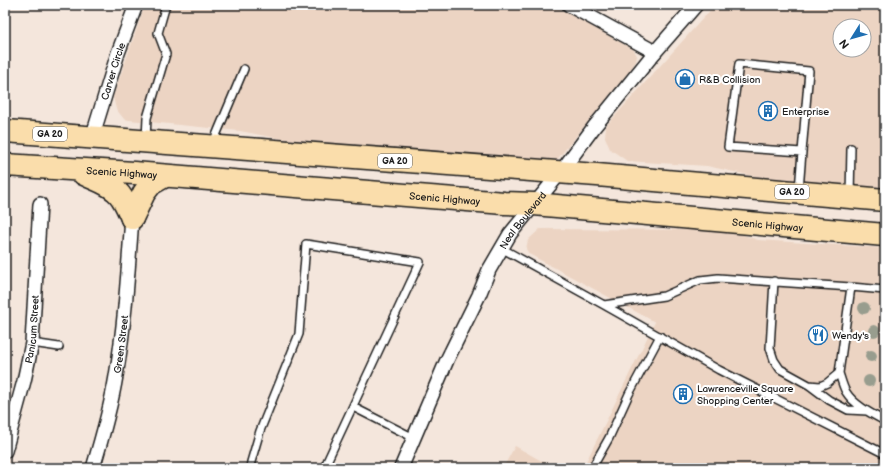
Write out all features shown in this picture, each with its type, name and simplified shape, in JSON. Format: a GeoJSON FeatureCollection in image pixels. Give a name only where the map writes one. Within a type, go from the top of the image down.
{"type":"FeatureCollection","features":[{"type":"Feature","properties":{"kind":"highway","name":"GA 20"},"geometry":{"type":"LineString","coordinates":[[5,130],[92,138],[850,196],[885,200]]}},
{"type":"Feature","properties":{"kind":"highway","name":"Scenic Highway"},"geometry":{"type":"LineString","coordinates":[[5,166],[165,176],[504,203],[534,204],[885,235]]}},
{"type":"Feature","properties":{"kind":"highway"},"geometry":{"type":"LineString","coordinates":[[75,170],[104,183],[117,192],[122,197],[132,218]]}},
{"type":"Feature","properties":{"kind":"highway"},"geometry":{"type":"LineString","coordinates":[[132,218],[144,193],[151,184],[165,176]]}},
{"type":"Feature","properties":{"kind":"street","name":"Carver Circle"},"geometry":{"type":"LineString","coordinates":[[92,138],[118,53],[136,5]]}},
{"type":"Feature","properties":{"kind":"street"},"geometry":{"type":"LineString","coordinates":[[569,5],[655,52]]}},
{"type":"Feature","properties":{"kind":"street","name":"Neal Boulevard"},"geometry":{"type":"LineString","coordinates":[[401,468],[447,360],[479,295],[489,270],[501,248],[510,234],[560,173],[594,127],[655,52],[696,5]]}},
{"type":"Feature","properties":{"kind":"street","name":"Panicum Street"},"geometry":{"type":"LineString","coordinates":[[5,451],[24,381],[32,343],[40,204]]}},
{"type":"Feature","properties":{"kind":"street","name":"Green Street"},"geometry":{"type":"LineString","coordinates":[[93,468],[103,436],[116,377],[124,316],[132,218]]}},
{"type":"Feature","properties":{"kind":"lane"},"geometry":{"type":"LineString","coordinates":[[146,141],[147,118],[166,54],[158,33],[166,5]]}},
{"type":"Feature","properties":{"kind":"lane"},"geometry":{"type":"LineString","coordinates":[[799,192],[809,71],[739,64],[728,147],[802,152]]}},
{"type":"Feature","properties":{"kind":"lane"},"geometry":{"type":"LineString","coordinates":[[212,147],[244,69]]}},
{"type":"Feature","properties":{"kind":"lane"},"geometry":{"type":"LineString","coordinates":[[850,196],[851,148]]}},
{"type":"Feature","properties":{"kind":"lane"},"geometry":{"type":"LineString","coordinates":[[250,468],[260,431],[299,334],[306,244],[420,262],[324,468]]}},
{"type":"Feature","properties":{"kind":"lane"},"geometry":{"type":"LineString","coordinates":[[501,248],[720,370],[885,454]]}},
{"type":"Feature","properties":{"kind":"lane"},"geometry":{"type":"LineString","coordinates":[[604,305],[664,296],[700,280],[718,278],[885,290]]}},
{"type":"Feature","properties":{"kind":"lane"},"geometry":{"type":"LineString","coordinates":[[774,281],[770,348],[774,360],[780,369],[829,400],[848,410],[867,411]]}},
{"type":"Feature","properties":{"kind":"lane"},"geometry":{"type":"LineString","coordinates":[[851,287],[839,373],[846,392],[852,399],[867,411],[885,421]]}},
{"type":"Feature","properties":{"kind":"lane"},"geometry":{"type":"LineString","coordinates":[[592,468],[609,438],[629,394],[660,336]]}},
{"type":"Feature","properties":{"kind":"lane"},"geometry":{"type":"LineString","coordinates":[[32,343],[59,347]]}},
{"type":"Feature","properties":{"kind":"lane"},"geometry":{"type":"LineString","coordinates":[[809,386],[820,386],[827,383],[839,373]]}},
{"type":"Feature","properties":{"kind":"lane"},"geometry":{"type":"LineString","coordinates":[[353,407],[414,438]]}},
{"type":"Feature","properties":{"kind":"shaded area"},"geometry":{"type":"Polygon","coordinates":[[[145,5],[553,5],[634,50],[637,56],[631,69],[556,161],[312,145],[240,131],[124,119],[116,109],[113,97],[145,5]]]}},
{"type":"Feature","properties":{"kind":"shaded area"},"geometry":{"type":"Polygon","coordinates":[[[715,5],[885,5],[885,188],[762,178],[707,166],[627,161],[610,149],[605,137],[606,126],[715,5]]]}},
{"type":"Feature","properties":{"kind":"shaded area"},"geometry":{"type":"Polygon","coordinates":[[[540,229],[728,230],[758,240],[885,248],[885,468],[583,468],[655,322],[529,254],[526,249],[528,240],[540,229]]]}},
{"type":"Feature","properties":{"kind":"shaded area"},"geometry":{"type":"Polygon","coordinates":[[[515,446],[554,468],[503,468],[515,446]]]}},
{"type":"Feature","properties":{"kind":"place","name":"R&B Collision"},"geometry":{"type":"Point","coordinates":[685,79]}},
{"type":"Feature","properties":{"kind":"place","name":"Enterprise"},"geometry":{"type":"Point","coordinates":[768,111]}},
{"type":"Feature","properties":{"kind":"place","name":"Wendy's"},"geometry":{"type":"Point","coordinates":[818,335]}},
{"type":"Feature","properties":{"kind":"place","name":"Lawrenceville Square Shopping Center"},"geometry":{"type":"Point","coordinates":[683,394]}}]}
